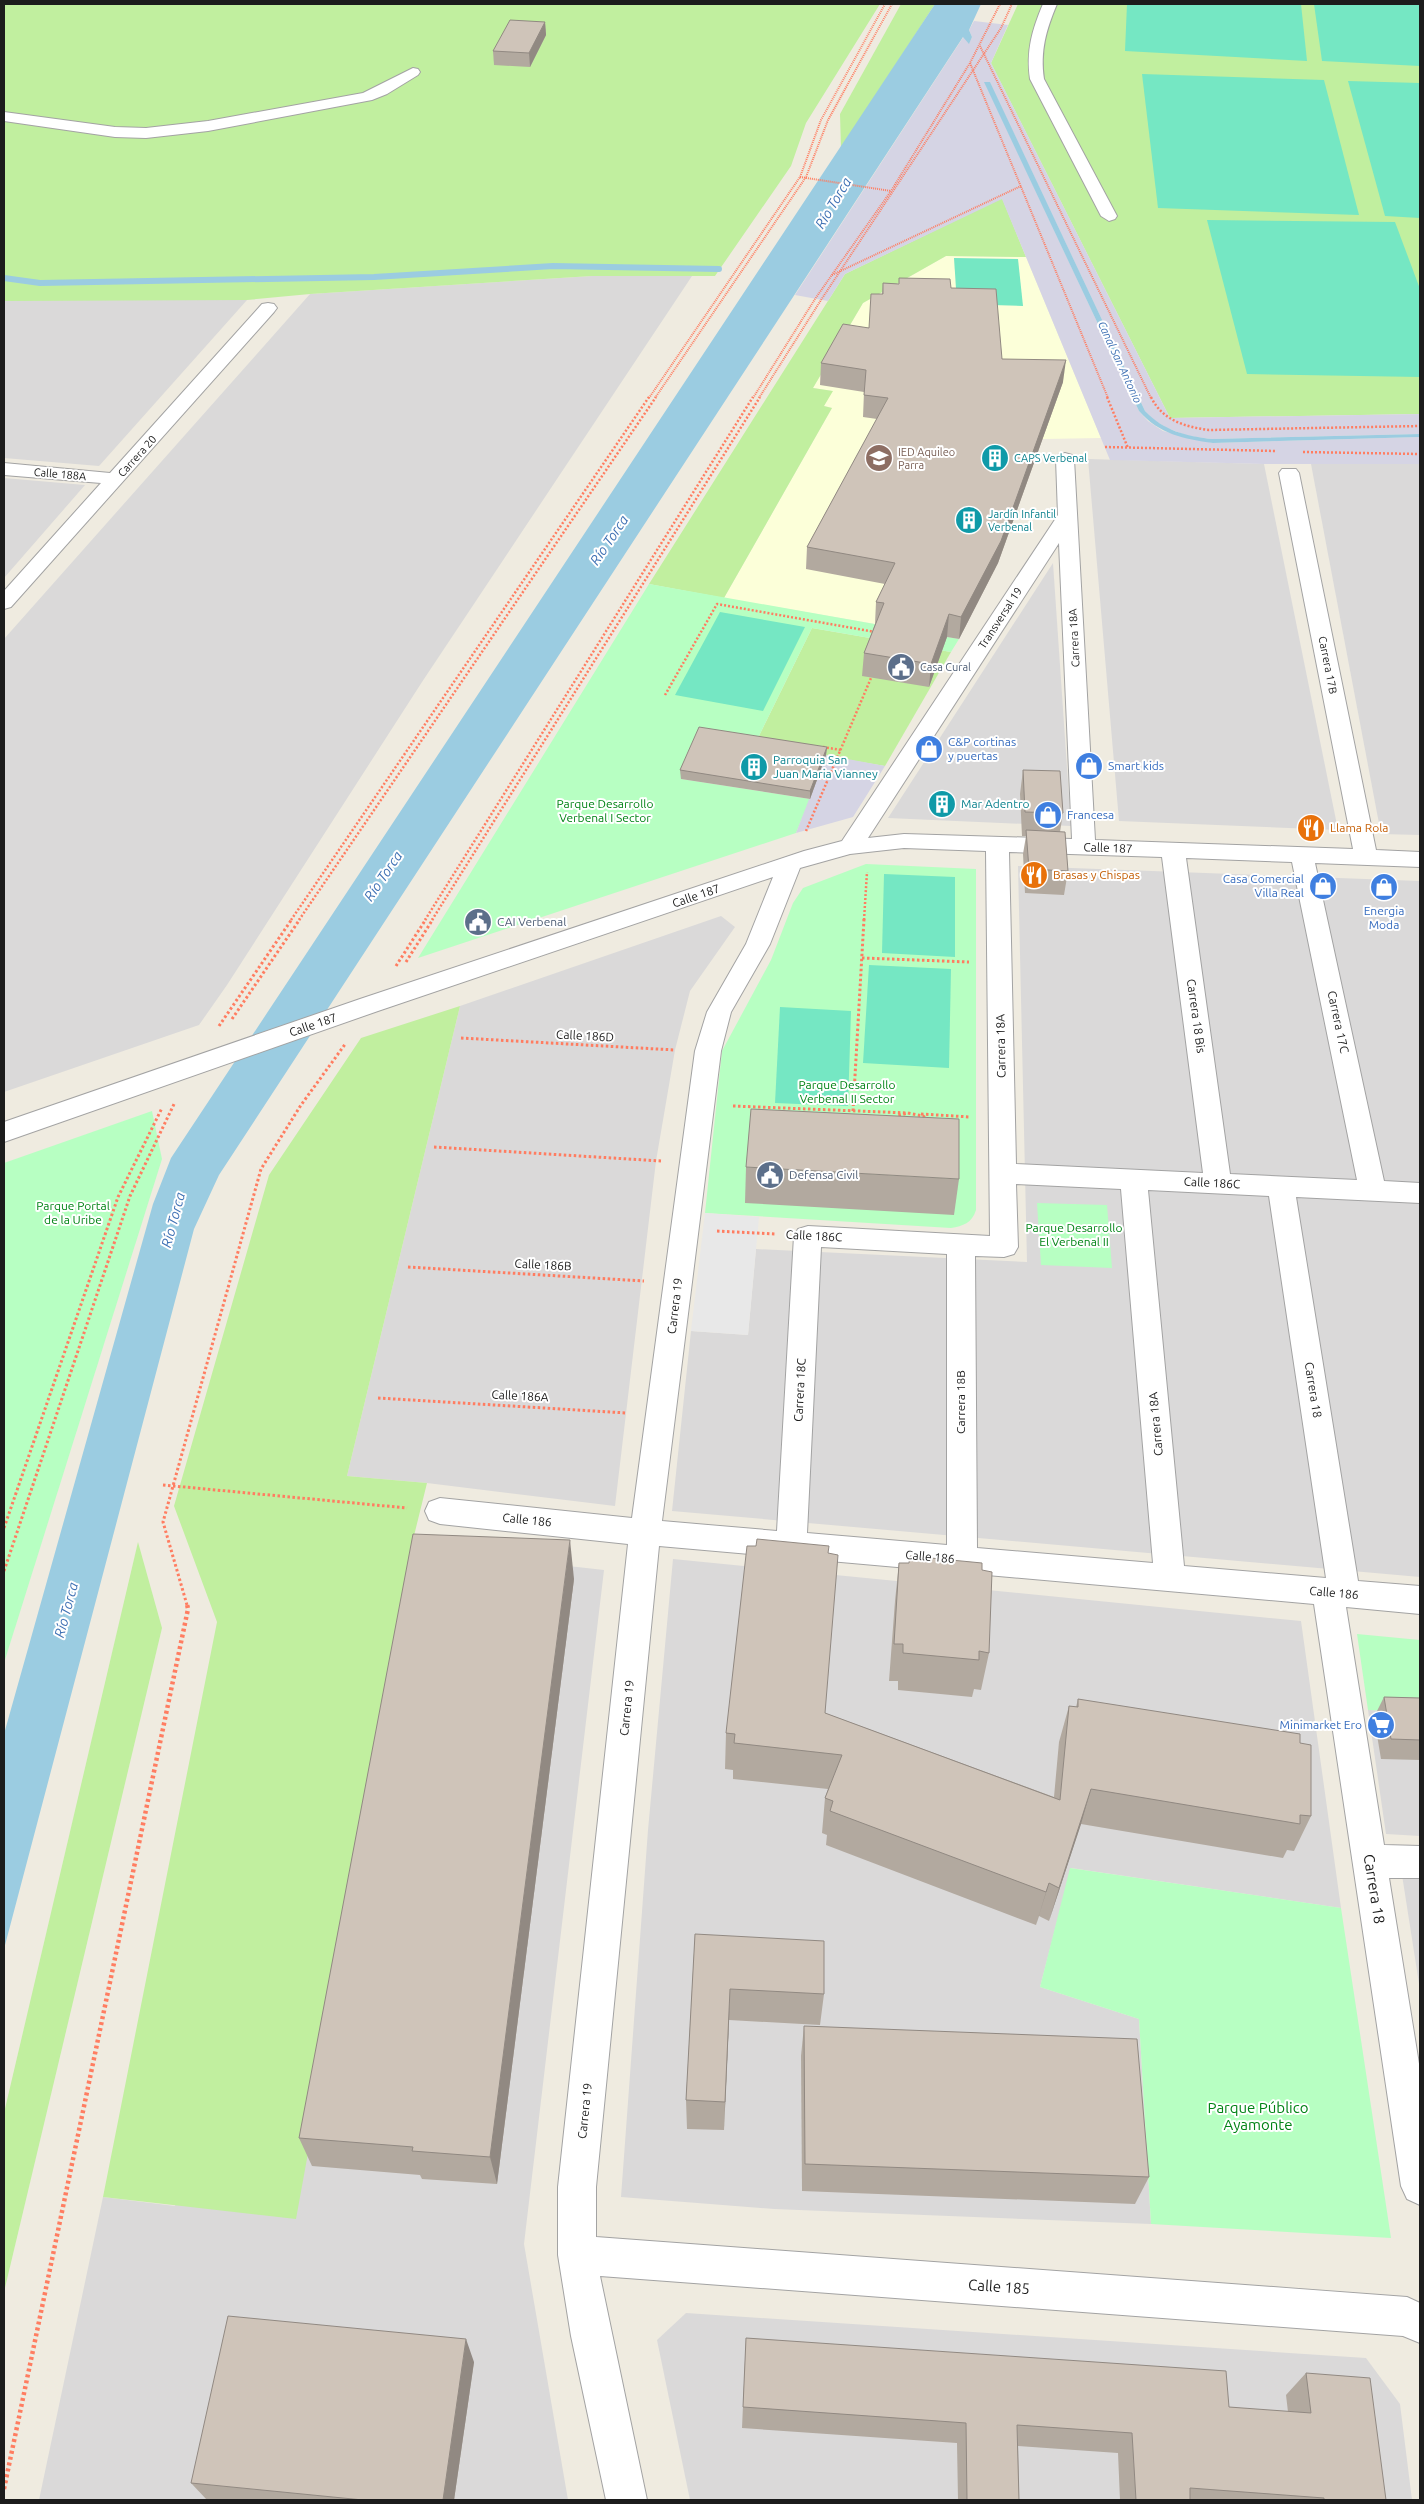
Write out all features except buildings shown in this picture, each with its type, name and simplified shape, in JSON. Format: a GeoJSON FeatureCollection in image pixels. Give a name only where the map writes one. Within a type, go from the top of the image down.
{"type":"FeatureCollection","features":[{"type":"Feature","properties":{"kind":"street"},"geometry":{"type":"LineString","coordinates":[[1050,4],[1035,41],[1033,60],[1036,79],[1109,216]]}},
{"type":"Feature","properties":{"kind":"street"},"geometry":{"type":"LineString","coordinates":[[4,117],[115,132],[178,131],[367,97],[382,92],[412,72]]}},
{"type":"Feature","properties":{"kind":"street","name":"Carrera 20"},"geometry":{"type":"LineString","coordinates":[[4,603],[117,479],[268,308]]}},
{"type":"Feature","properties":{"kind":"street","name":"Carrera 18A"},"geometry":{"type":"LineString","coordinates":[[1064,460],[1084,847]]}},
{"type":"Feature","properties":{"kind":"street","name":"Calle 188A"},"geometry":{"type":"LineString","coordinates":[[4,468],[117,479]]}},
{"type":"Feature","properties":{"kind":"street","name":"Carrera 17B"},"geometry":{"type":"LineString","coordinates":[[1290,473],[1366,857]]}},
{"type":"Feature","properties":{"kind":"street","name":"Transversal 19"},"geometry":{"type":"LineString","coordinates":[[850,847],[1068,515]]}},
{"type":"Feature","properties":{"kind":"street","name":"Calle 187"},"geometry":{"type":"LineString","coordinates":[[4,1132],[367,1006],[790,864],[850,847],[904,841],[1420,859]]}},
{"type":"Feature","properties":{"kind":"street","name":"Carrera 18A"},"geometry":{"type":"LineString","coordinates":[[997,844],[1004,1247]]}},
{"type":"Feature","properties":{"kind":"street","name":"Carrera 18 Bis"},"geometry":{"type":"LineString","coordinates":[[1173,850],[1218,1183]]}},
{"type":"Feature","properties":{"kind":"street","name":"Carrera 17C"},"geometry":{"type":"LineString","coordinates":[[1302,854],[1373,1191]]}},
{"type":"Feature","properties":{"kind":"street","name":"Carrera 19"},"geometry":{"type":"LineString","coordinates":[[626,2500],[591,2336],[577,2255],[577,2187],[645,1532],[708,1051],[719,1012],[758,944],[790,864]]}},
{"type":"Feature","properties":{"kind":"street"},"geometry":{"type":"LineString","coordinates":[[715,890],[736,891],[754,898],[762,910],[765,927]]}},
{"type":"Feature","properties":{"kind":"street","name":"Calle 186C"},"geometry":{"type":"LineString","coordinates":[[1003,1173],[1420,1193]]}},
{"type":"Feature","properties":{"kind":"street","name":"Carrera 18A"},"geometry":{"type":"LineString","coordinates":[[1134,1179],[1170,1578]]}},
{"type":"Feature","properties":{"kind":"street","name":"Carrera 18"},"geometry":{"type":"LineString","coordinates":[[1282,1186],[1370,1861],[1411,2063],[1420,2186]]}},
{"type":"Feature","properties":{"kind":"street","name":"Calle 186C"},"geometry":{"type":"LineString","coordinates":[[808,1236],[1004,1247]]}},
{"type":"Feature","properties":{"kind":"street","name":"Carrera 18C"},"geometry":{"type":"LineString","coordinates":[[791,1545],[808,1236]]}},
{"type":"Feature","properties":{"kind":"street","name":"Carrera 18B"},"geometry":{"type":"LineString","coordinates":[[961,1245],[962,1560]]}},
{"type":"Feature","properties":{"kind":"street","name":"Calle 186"},"geometry":{"type":"LineString","coordinates":[[440,1511],[645,1532],[1420,1600]]}},
{"type":"Feature","properties":{"kind":"street"},"geometry":{"type":"LineString","coordinates":[[1370,1861],[1420,1862]]}},
{"type":"Feature","properties":{"kind":"street","name":"Calle 185"},"geometry":{"type":"LineString","coordinates":[[577,2255],[1408,2317],[1420,2324]]}},
{"type":"Feature","properties":{"kind":"path"},"geometry":{"type":"LineString","coordinates":[[4,1528],[118,1197],[186,1070],[800,177],[821,120],[885,4]]}},
{"type":"Feature","properties":{"kind":"path"},"geometry":{"type":"LineString","coordinates":[[232,1019],[806,178],[828,120],[892,4]]}},
{"type":"Feature","properties":{"kind":"path"},"geometry":{"type":"LineString","coordinates":[[403,967],[393,970],[830,276],[890,190],[970,63],[1000,4]]}},
{"type":"Feature","properties":{"kind":"path"},"geometry":{"type":"LineString","coordinates":[[4,2489],[188,1609],[163,1522],[261,1169],[280,1135],[367,1006],[403,967],[840,271],[1001,28],[1012,4]]}},
{"type":"Feature","properties":{"kind":"path"},"geometry":{"type":"LineString","coordinates":[[980,45],[1154,404],[1162,414],[1184,426],[1210,430],[1420,426]]}},
{"type":"Feature","properties":{"kind":"path"},"geometry":{"type":"LineString","coordinates":[[970,63],[1128,448]]}},
{"type":"Feature","properties":{"kind":"path"},"geometry":{"type":"LineString","coordinates":[[800,177],[890,190]]}},
{"type":"Feature","properties":{"kind":"path"},"geometry":{"type":"LineString","coordinates":[[830,276],[1021,186]]}},
{"type":"Feature","properties":{"kind":"path"},"geometry":{"type":"LineString","coordinates":[[1104,447],[1285,452]]}},
{"type":"Feature","properties":{"kind":"path"},"geometry":{"type":"LineString","coordinates":[[1295,452],[1420,454]]}},
{"type":"Feature","properties":{"kind":"path"},"geometry":{"type":"LineString","coordinates":[[665,695],[716,604],[881,633]]}},
{"type":"Feature","properties":{"kind":"path"},"geometry":{"type":"LineString","coordinates":[[804,837],[872,678]]}},
{"type":"Feature","properties":{"kind":"path"},"geometry":{"type":"LineString","coordinates":[[821,747],[840,750]]}},
{"type":"Feature","properties":{"kind":"path"},"geometry":{"type":"LineString","coordinates":[[818,778],[828,779]]}},
{"type":"Feature","properties":{"kind":"path"},"geometry":{"type":"LineString","coordinates":[[853,1111],[867,868]]}},
{"type":"Feature","properties":{"kind":"path"},"geometry":{"type":"LineString","coordinates":[[862,958],[999,964]]}},
{"type":"Feature","properties":{"kind":"path","name":"Calle 186D"},"geometry":{"type":"LineString","coordinates":[[461,1038],[708,1051]]}},
{"type":"Feature","properties":{"kind":"path"},"geometry":{"type":"LineString","coordinates":[[4,1571],[130,1196],[186,1070]]}},
{"type":"Feature","properties":{"kind":"path"},"geometry":{"type":"LineString","coordinates":[[701,1104],[1002,1119]]}},
{"type":"Feature","properties":{"kind":"path"},"geometry":{"type":"LineString","coordinates":[[908,1113],[894,1118],[890,1123],[889,1134],[899,1144],[914,1148],[928,1144],[935,1134],[935,1129],[929,1119],[916,1114]]}},
{"type":"Feature","properties":{"kind":"path"},"geometry":{"type":"LineString","coordinates":[[434,1147],[693,1164]]}},
{"type":"Feature","properties":{"kind":"path","name":"Calle 186C"},"geometry":{"type":"LineString","coordinates":[[684,1229],[808,1236]]}},
{"type":"Feature","properties":{"kind":"path","name":"Calle 186B"},"geometry":{"type":"LineString","coordinates":[[408,1267],[678,1283]]}},
{"type":"Feature","properties":{"kind":"path","name":"Calle 186A"},"geometry":{"type":"LineString","coordinates":[[378,1398],[660,1415]]}},
{"type":"Feature","properties":{"kind":"path"},"geometry":{"type":"LineString","coordinates":[[163,1485],[440,1511]]}},
{"type":"Feature","properties":{"kind":"shaded area"},"geometry":{"type":"Polygon","coordinates":[[[974,21],[1008,25],[991,63],[1170,418],[1420,414],[1420,434],[1212,439],[1188,436],[1167,428],[1154,420],[1145,411],[990,83],[985,83],[1139,411],[1148,421],[1163,431],[1213,443],[1420,437],[1420,464],[1264,464],[1110,460],[1002,199],[845,274],[828,301],[795,295],[964,36],[969,43],[972,37],[969,30],[974,21]]]}},
{"type":"Feature","properties":{"kind":"shaded area","name":"IED Aquileo Parra"},"geometry":{"type":"Polygon","coordinates":[[[946,256],[1026,257],[1101,438],[1043,439],[968,428],[875,624],[724,598],[832,408],[824,406],[832,391],[813,388],[863,303],[946,256]]]}},
{"type":"Feature","properties":{"kind":"shaded area"},"geometry":{"type":"Polygon","coordinates":[[[592,276],[692,276],[422,682],[227,985],[199,1025],[4,1092],[4,639],[310,294],[592,276]]]}},
{"type":"Feature","properties":{"kind":"shaded area"},"geometry":{"type":"Polygon","coordinates":[[[4,300],[247,300],[99,466],[4,458],[4,300]]]}},
{"type":"Feature","properties":{"kind":"shaded area"},"geometry":{"type":"Polygon","coordinates":[[[1088,459],[1264,464],[1338,830],[1119,821],[1088,459]]]}},
{"type":"Feature","properties":{"kind":"shaded area"},"geometry":{"type":"Polygon","coordinates":[[[1311,464],[1420,464],[1420,835],[1381,834],[1311,464]]]}},
{"type":"Feature","properties":{"kind":"shaded area"},"geometry":{"type":"Polygon","coordinates":[[[4,478],[85,485],[4,578],[4,478]]]}},
{"type":"Feature","properties":{"kind":"shaded area"},"geometry":{"type":"Polygon","coordinates":[[[1053,563],[1071,826],[888,818],[1053,563]]]}},
{"type":"Feature","properties":{"kind":"shaded area"},"geometry":{"type":"Polygon","coordinates":[[[826,755],[885,766],[853,817],[796,833],[826,755]]]}},
{"type":"Feature","properties":{"kind":"shaded area"},"geometry":{"type":"Polygon","coordinates":[[[1018,866],[1420,881],[1420,1577],[672,1511],[691,1331],[748,1335],[756,1249],[1027,1262],[1018,866]]]}},
{"type":"Feature","properties":{"kind":"shaded area"},"geometry":{"type":"Polygon","coordinates":[[[721,916],[735,927],[690,991],[675,1050],[656,1161],[615,1506],[427,1483],[347,1476],[460,1006],[721,916]]]}},
{"type":"Feature","properties":{"kind":"shaded area"},"geometry":{"type":"Polygon","coordinates":[[[705,1213],[759,1217],[748,1335],[691,1331],[705,1213]]]}},
{"type":"Feature","properties":{"kind":"shaded area"},"geometry":{"type":"Polygon","coordinates":[[[315,1538],[604,1570],[524,2244],[568,2500],[39,2500],[103,2197],[175,2206],[315,1538]]]}},
{"type":"Feature","properties":{"kind":"shaded area"},"geometry":{"type":"Polygon","coordinates":[[[673,1559],[1301,1621],[1341,1908],[1071,1868],[1040,1987],[1139,2019],[1151,2224],[774,2209],[621,2197],[648,1830],[673,1559]]]}},
{"type":"Feature","properties":{"kind":"shaded area"},"geometry":{"type":"Polygon","coordinates":[[[1368,1710],[1420,1712],[1420,1836],[1386,1834],[1368,1710]]]}},
{"type":"Feature","properties":{"kind":"shaded area"},"geometry":{"type":"Polygon","coordinates":[[[1402,1875],[1420,1876],[1420,1990],[1402,1875]]]}},
{"type":"Feature","properties":{"kind":"shaded area"},"geometry":{"type":"Polygon","coordinates":[[[686,2313],[1366,2358],[1400,2404],[1412,2500],[690,2500],[657,2340],[686,2313]]]}},
{"type":"Feature","properties":{"kind":"green space"},"geometry":{"type":"Polygon","coordinates":[[[4,4],[880,4],[806,123],[791,166],[715,276],[592,276],[310,294],[247,300],[5,301],[4,4]]]}},
{"type":"Feature","properties":{"kind":"green space"},"geometry":{"type":"Polygon","coordinates":[[[901,4],[935,4],[841,149],[840,114],[901,4]]]}},
{"type":"Feature","properties":{"kind":"green space"},"geometry":{"type":"Polygon","coordinates":[[[1018,4],[1420,4],[1420,414],[1170,418],[991,63],[1018,4]]]}},
{"type":"Feature","properties":{"kind":"green space"},"geometry":{"type":"Polygon","coordinates":[[[1127,4],[1301,4],[1307,61],[1125,51],[1127,4]]]}},
{"type":"Feature","properties":{"kind":"green space"},"geometry":{"type":"Polygon","coordinates":[[[1314,4],[1420,4],[1420,66],[1322,61],[1314,4]]]}},
{"type":"Feature","properties":{"kind":"green space"},"geometry":{"type":"Polygon","coordinates":[[[1142,74],[1324,80],[1359,215],[1158,208],[1142,74]]]}},
{"type":"Feature","properties":{"kind":"green space"},"geometry":{"type":"Polygon","coordinates":[[[1348,81],[1420,83],[1420,218],[1385,216],[1348,81]]]}},
{"type":"Feature","properties":{"kind":"green space"},"geometry":{"type":"Polygon","coordinates":[[[1002,198],[1026,257],[946,256],[863,303],[813,388],[833,391],[824,406],[832,408],[724,598],[649,584],[845,274],[1002,198]]]}},
{"type":"Feature","properties":{"kind":"green space"},"geometry":{"type":"Polygon","coordinates":[[[1207,220],[1395,222],[1420,289],[1420,377],[1247,374],[1207,220]]]}},
{"type":"Feature","properties":{"kind":"green space"},"geometry":{"type":"Polygon","coordinates":[[[954,258],[1018,259],[1023,306],[957,304],[954,258]]]}},
{"type":"Feature","properties":{"kind":"green space","name":"Parque Desarrollo Verbenal I Sector"},"geometry":{"type":"Polygon","coordinates":[[[649,584],[959,639],[951,652],[812,628],[755,744],[681,779],[810,799],[796,833],[418,958],[649,584]]]}},
{"type":"Feature","properties":{"kind":"green space"},"geometry":{"type":"Polygon","coordinates":[[[720,612],[805,627],[763,711],[675,695],[720,612]]]}},
{"type":"Feature","properties":{"kind":"green space"},"geometry":{"type":"Polygon","coordinates":[[[812,628],[951,652],[885,766],[755,744],[812,628]]]}},
{"type":"Feature","properties":{"kind":"green space","name":"Parque Desarrollo Verbenal II Sector"},"geometry":{"type":"Polygon","coordinates":[[[866,864],[976,869],[976,1210],[972,1218],[966,1223],[951,1228],[705,1213],[722,1051],[771,960],[793,903],[803,888],[866,864]]]}},
{"type":"Feature","properties":{"kind":"green space"},"geometry":{"type":"Polygon","coordinates":[[[884,874],[955,877],[955,957],[882,953],[884,874]]]}},
{"type":"Feature","properties":{"kind":"green space"},"geometry":{"type":"Polygon","coordinates":[[[869,965],[951,969],[949,1068],[863,1063],[869,965]]]}},
{"type":"Feature","properties":{"kind":"green space"},"geometry":{"type":"Polygon","coordinates":[[[460,1006],[347,1476],[427,1483],[411,1548],[418,1549],[296,2219],[103,2197],[217,1622],[174,1506],[269,1175],[361,1038],[460,1006]]]}},
{"type":"Feature","properties":{"kind":"green space"},"geometry":{"type":"Polygon","coordinates":[[[780,1007],[851,1011],[848,1106],[775,1103],[780,1007]]]}},
{"type":"Feature","properties":{"kind":"green space","name":"Parque Portal de la Uribe"},"geometry":{"type":"Polygon","coordinates":[[[152,1111],[162,1159],[4,1663],[4,1163],[152,1111]]]}},
{"type":"Feature","properties":{"kind":"green space","name":"Parque Desarrollo El Verbenal II"},"geometry":{"type":"Polygon","coordinates":[[[1037,1203],[1107,1205],[1112,1268],[1041,1265],[1037,1203]]]}},
{"type":"Feature","properties":{"kind":"green space"},"geometry":{"type":"Polygon","coordinates":[[[138,1542],[162,1628],[4,2292],[4,2113],[138,1542]]]}},
{"type":"Feature","properties":{"kind":"green space"},"geometry":{"type":"Polygon","coordinates":[[[1357,1634],[1420,1640],[1420,1712],[1368,1710],[1357,1634]]]}},
{"type":"Feature","properties":{"kind":"green space","name":"Parque Público Ayamonte"},"geometry":{"type":"Polygon","coordinates":[[[1070,1868],[1341,1908],[1391,2238],[1151,2224],[1139,2019],[1040,1987],[1070,1868]]]}},
{"type":"Feature","properties":{"kind":"water","name":"Río Torca"},"geometry":{"type":"Polygon","coordinates":[[[935,4],[981,4],[969,30],[972,37],[969,44],[963,37],[219,1175],[194,1229],[4,1949],[4,1734],[153,1204],[171,1158],[935,4]]]}},
{"type":"Feature","properties":{"kind":"water","name":"Canal San Antonio"},"geometry":{"type":"Polygon","coordinates":[[[984,82],[990,82],[1145,411],[1152,418],[1176,431],[1212,439],[1420,434],[1420,437],[1213,443],[1192,440],[1173,434],[1147,419],[1139,411],[984,82]]]}},
{"type":"Feature","properties":{"kind":"waterway"},"geometry":{"type":"LineString","coordinates":[[4,278],[40,283],[374,277],[553,266],[719,269]]}},
{"type":"Feature","properties":{"kind":"place","name":"IED Aquileo Parra"},"geometry":{"type":"Point","coordinates":[879,458]}},
{"type":"Feature","properties":{"kind":"place","name":"CAPS Verbenal"},"geometry":{"type":"Point","coordinates":[995,458]}},
{"type":"Feature","properties":{"kind":"place","name":"Jardín Infantil Verbenal"},"geometry":{"type":"Point","coordinates":[969,520]}},
{"type":"Feature","properties":{"kind":"place","name":"Casa Cural"},"geometry":{"type":"Point","coordinates":[901,667]}},
{"type":"Feature","properties":{"kind":"place","name":"C&P cortinas y puertas"},"geometry":{"type":"Point","coordinates":[929,749]}},
{"type":"Feature","properties":{"kind":"place","name":"Smart kids"},"geometry":{"type":"Point","coordinates":[1089,766]}},
{"type":"Feature","properties":{"kind":"place","name":"Parroquia San Juan Maria Vianney"},"geometry":{"type":"Point","coordinates":[754,767]}},
{"type":"Feature","properties":{"kind":"place","name":"Mar Adentro"},"geometry":{"type":"Point","coordinates":[942,804]}},
{"type":"Feature","properties":{"kind":"place","name":"Francesa"},"geometry":{"type":"Point","coordinates":[1048,815]}},
{"type":"Feature","properties":{"kind":"place","name":"Llama Rola"},"geometry":{"type":"Point","coordinates":[1311,828]}},
{"type":"Feature","properties":{"kind":"place","name":"Brasas y Chispas"},"geometry":{"type":"Point","coordinates":[1034,875]}},
{"type":"Feature","properties":{"kind":"place","name":"Casa Comercial Villa Real"},"geometry":{"type":"Point","coordinates":[1323,886]}},
{"type":"Feature","properties":{"kind":"place","name":"Energia Moda"},"geometry":{"type":"Point","coordinates":[1384,887]}},
{"type":"Feature","properties":{"kind":"place","name":"CAI Verbenal"},"geometry":{"type":"Point","coordinates":[478,922]}},
{"type":"Feature","properties":{"kind":"place","name":"Defensa Civil"},"geometry":{"type":"Point","coordinates":[770,1175]}},
{"type":"Feature","properties":{"kind":"place","name":"Minimarket Ero"},"geometry":{"type":"Point","coordinates":[1381,1725]}}]}
